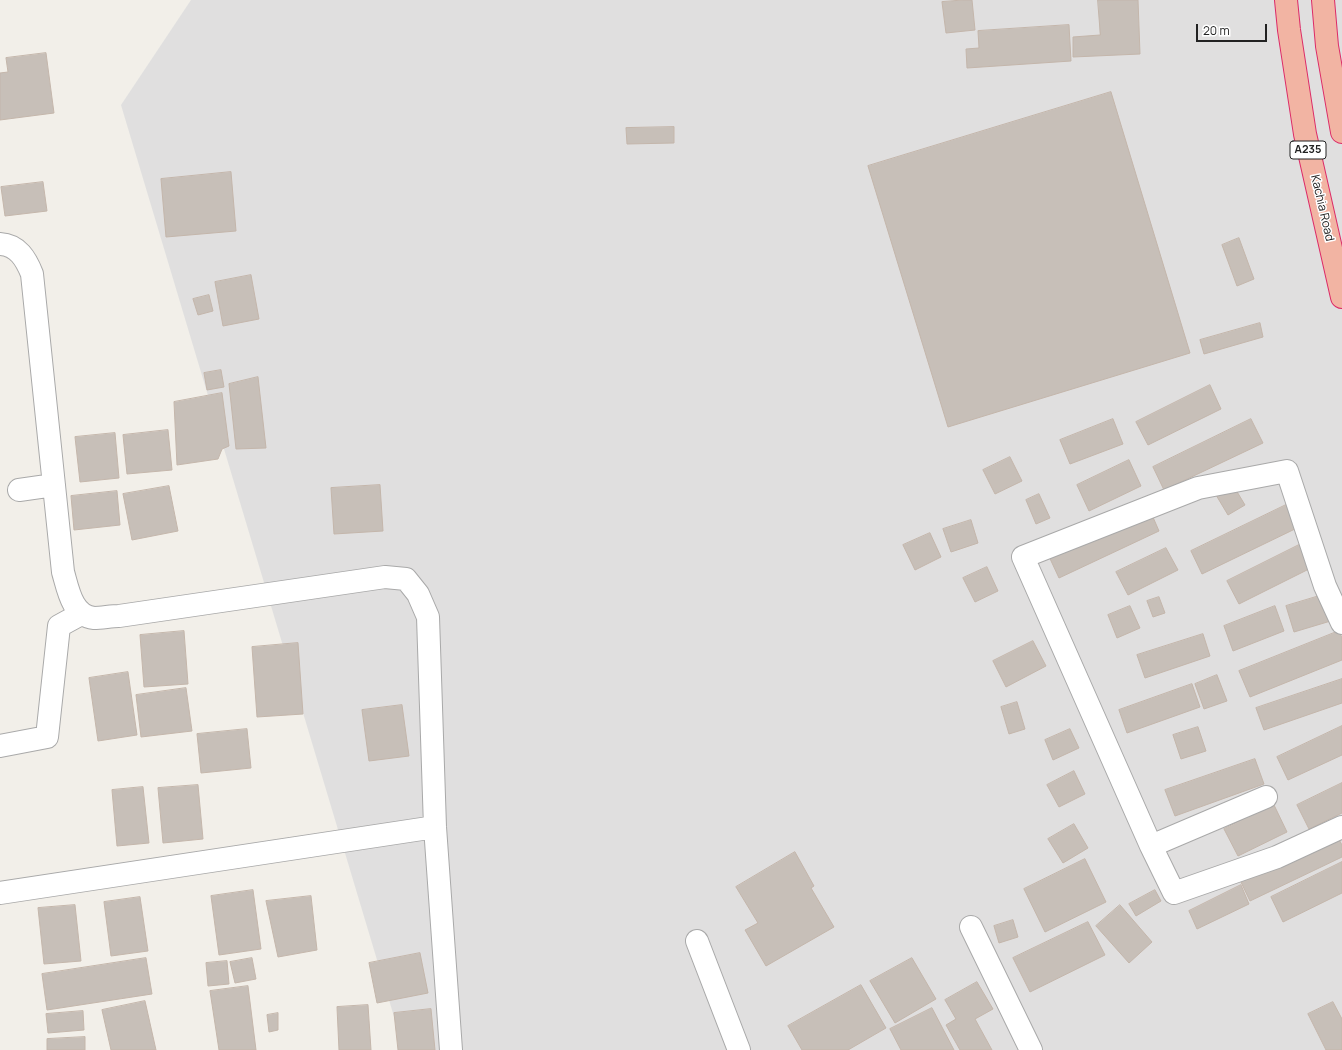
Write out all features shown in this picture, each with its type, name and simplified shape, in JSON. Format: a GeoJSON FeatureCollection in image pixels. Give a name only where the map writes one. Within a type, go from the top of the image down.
{"type":"FeatureCollection","features":[{"type":"Feature","properties":{"kind":"highway","name":"Kachia Road"},"geometry":{"type":"LineString","coordinates":[[1286,0],[1289,30],[1305,134],[1342,297]]}},
{"type":"Feature","properties":{"kind":"highway"},"geometry":{"type":"LineString","coordinates":[[1323,0],[1327,46],[1342,132]]}},
{"type":"Feature","properties":{"kind":"street"},"geometry":{"type":"LineString","coordinates":[[0,244],[6,244],[20,252],[32,274],[63,572],[71,599],[81,614],[94,618],[120,616],[385,577],[406,579],[418,594],[428,617],[435,827],[451,1050]]}},
{"type":"Feature","properties":{"kind":"street"},"geometry":{"type":"LineString","coordinates":[[1342,623],[1325,586],[1287,471],[1198,488],[1023,557],[1151,846],[1174,893],[1277,857],[1342,827]]}},
{"type":"Feature","properties":{"kind":"street"},"geometry":{"type":"LineString","coordinates":[[19,490],[54,485]]}},
{"type":"Feature","properties":{"kind":"street"},"geometry":{"type":"LineString","coordinates":[[0,746],[47,737],[59,626],[81,614]]}},
{"type":"Feature","properties":{"kind":"street"},"geometry":{"type":"LineString","coordinates":[[1151,846],[1266,797]]}},
{"type":"Feature","properties":{"kind":"street"},"geometry":{"type":"LineString","coordinates":[[0,893],[435,827]]}},
{"type":"Feature","properties":{"kind":"street"},"geometry":{"type":"LineString","coordinates":[[971,926],[1031,1050]]}},
{"type":"Feature","properties":{"kind":"street"},"geometry":{"type":"LineString","coordinates":[[697,941],[739,1050]]}},
{"type":"Feature","properties":{"kind":"shaded area"},"geometry":{"type":"Polygon","coordinates":[[[191,0],[1342,0],[1342,1050],[404,1050],[121,105],[191,0]]]}},
{"type":"Feature","properties":{"kind":"building"},"geometry":{"type":"Polygon","coordinates":[[[972,0],[975,30],[946,33],[942,2],[972,0]]]}},
{"type":"Feature","properties":{"kind":"building"},"geometry":{"type":"Polygon","coordinates":[[[1098,0],[1138,0],[1140,54],[1073,57],[1073,37],[1100,35],[1098,0]]]}},
{"type":"Feature","properties":{"kind":"building"},"geometry":{"type":"Polygon","coordinates":[[[1069,25],[1071,61],[967,68],[966,49],[979,48],[978,31],[1069,25]]]}},
{"type":"Feature","properties":{"kind":"building"},"geometry":{"type":"Polygon","coordinates":[[[46,53],[54,113],[0,120],[0,73],[8,72],[6,58],[46,53]]]}},
{"type":"Feature","properties":{"kind":"building"},"geometry":{"type":"Polygon","coordinates":[[[1111,92],[1190,353],[948,427],[868,166],[1111,92]]]}},
{"type":"Feature","properties":{"kind":"building"},"geometry":{"type":"Polygon","coordinates":[[[674,127],[674,143],[627,144],[626,128],[674,127]]]}},
{"type":"Feature","properties":{"kind":"building"},"geometry":{"type":"Polygon","coordinates":[[[231,172],[236,231],[166,237],[161,179],[231,172]]]}},
{"type":"Feature","properties":{"kind":"building"},"geometry":{"type":"Polygon","coordinates":[[[43,182],[47,211],[5,216],[1,187],[43,182]]]}},
{"type":"Feature","properties":{"kind":"building"},"geometry":{"type":"Polygon","coordinates":[[[1239,238],[1254,279],[1237,286],[1222,245],[1239,238]]]}},
{"type":"Feature","properties":{"kind":"building"},"geometry":{"type":"Polygon","coordinates":[[[251,275],[259,319],[223,326],[215,282],[251,275]]]}},
{"type":"Feature","properties":{"kind":"building"},"geometry":{"type":"Polygon","coordinates":[[[209,295],[213,311],[198,315],[193,299],[209,295]]]}},
{"type":"Feature","properties":{"kind":"building"},"geometry":{"type":"Polygon","coordinates":[[[1260,323],[1263,337],[1204,354],[1200,340],[1260,323]]]}},
{"type":"Feature","properties":{"kind":"building"},"geometry":{"type":"Polygon","coordinates":[[[221,370],[224,387],[207,390],[204,373],[221,370]]]}},
{"type":"Feature","properties":{"kind":"building"},"geometry":{"type":"Polygon","coordinates":[[[258,377],[266,448],[236,449],[229,384],[258,377]]]}},
{"type":"Feature","properties":{"kind":"building"},"geometry":{"type":"Polygon","coordinates":[[[1210,385],[1221,409],[1148,445],[1136,422],[1210,385]]]}},
{"type":"Feature","properties":{"kind":"building"},"geometry":{"type":"Polygon","coordinates":[[[222,393],[229,446],[222,449],[218,459],[177,465],[174,402],[222,393]]]}},
{"type":"Feature","properties":{"kind":"building"},"geometry":{"type":"Polygon","coordinates":[[[1113,419],[1123,444],[1070,464],[1060,440],[1113,419]]]}},
{"type":"Feature","properties":{"kind":"building"},"geometry":{"type":"Polygon","coordinates":[[[1251,419],[1263,443],[1164,490],[1153,467],[1251,419]]]}},
{"type":"Feature","properties":{"kind":"building"},"geometry":{"type":"Polygon","coordinates":[[[168,430],[172,470],[127,474],[123,435],[168,430]]]}},
{"type":"Feature","properties":{"kind":"building"},"geometry":{"type":"Polygon","coordinates":[[[115,433],[119,478],[80,482],[75,437],[115,433]]]}},
{"type":"Feature","properties":{"kind":"building"},"geometry":{"type":"Polygon","coordinates":[[[1010,457],[1022,481],[995,494],[983,470],[1010,457]]]}},
{"type":"Feature","properties":{"kind":"building"},"geometry":{"type":"Polygon","coordinates":[[[1129,460],[1141,486],[1089,511],[1077,485],[1129,460]]]}},
{"type":"Feature","properties":{"kind":"building"},"geometry":{"type":"Polygon","coordinates":[[[1230,480],[1245,505],[1228,515],[1213,490],[1230,480]]]}},
{"type":"Feature","properties":{"kind":"building"},"geometry":{"type":"Polygon","coordinates":[[[380,485],[383,531],[334,534],[331,488],[380,485]]]}},
{"type":"Feature","properties":{"kind":"building"},"geometry":{"type":"Polygon","coordinates":[[[169,486],[178,531],[132,540],[123,494],[169,486]]]}},
{"type":"Feature","properties":{"kind":"building"},"geometry":{"type":"Polygon","coordinates":[[[117,491],[120,525],[74,530],[71,496],[117,491]]]}},
{"type":"Feature","properties":{"kind":"building"},"geometry":{"type":"Polygon","coordinates":[[[1039,494],[1050,518],[1036,524],[1026,500],[1039,494]]]}},
{"type":"Feature","properties":{"kind":"building"},"geometry":{"type":"Polygon","coordinates":[[[1286,505],[1297,528],[1202,574],[1191,551],[1286,505]]]}},
{"type":"Feature","properties":{"kind":"building"},"geometry":{"type":"Polygon","coordinates":[[[1149,508],[1159,531],[1059,578],[1046,550],[1149,508]]]}},
{"type":"Feature","properties":{"kind":"building"},"geometry":{"type":"Polygon","coordinates":[[[971,520],[978,543],[951,552],[943,529],[971,520]]]}},
{"type":"Feature","properties":{"kind":"building"},"geometry":{"type":"Polygon","coordinates":[[[930,533],[941,557],[915,570],[903,545],[930,533]]]}},
{"type":"Feature","properties":{"kind":"building"},"geometry":{"type":"Polygon","coordinates":[[[1303,543],[1315,566],[1239,604],[1227,581],[1303,543]]]}},
{"type":"Feature","properties":{"kind":"building"},"geometry":{"type":"Polygon","coordinates":[[[1166,548],[1178,570],[1128,595],[1116,572],[1166,548]]]}},
{"type":"Feature","properties":{"kind":"building"},"geometry":{"type":"Polygon","coordinates":[[[987,567],[998,591],[975,602],[963,578],[987,567]]]}},
{"type":"Feature","properties":{"kind":"building"},"geometry":{"type":"Polygon","coordinates":[[[1326,594],[1334,620],[1294,632],[1286,606],[1326,594]]]}},
{"type":"Feature","properties":{"kind":"building"},"geometry":{"type":"Polygon","coordinates":[[[1159,597],[1165,613],[1153,617],[1147,601],[1159,597]]]}},
{"type":"Feature","properties":{"kind":"building"},"geometry":{"type":"Polygon","coordinates":[[[1130,606],[1140,628],[1117,638],[1108,615],[1130,606]]]}},
{"type":"Feature","properties":{"kind":"building"},"geometry":{"type":"Polygon","coordinates":[[[1275,606],[1284,631],[1233,651],[1224,626],[1275,606]]]}},
{"type":"Feature","properties":{"kind":"building"},"geometry":{"type":"Polygon","coordinates":[[[184,631],[188,684],[144,687],[140,635],[184,631]]]}},
{"type":"Feature","properties":{"kind":"building"},"geometry":{"type":"Polygon","coordinates":[[[1339,631],[1342,638],[1342,660],[1250,697],[1239,671],[1339,631]]]}},
{"type":"Feature","properties":{"kind":"building"},"geometry":{"type":"Polygon","coordinates":[[[1203,634],[1210,656],[1145,678],[1137,655],[1203,634]]]}},
{"type":"Feature","properties":{"kind":"building"},"geometry":{"type":"Polygon","coordinates":[[[1033,641],[1046,666],[1006,687],[993,661],[1033,641]]]}},
{"type":"Feature","properties":{"kind":"building"},"geometry":{"type":"Polygon","coordinates":[[[298,643],[303,714],[257,717],[252,647],[298,643]]]}},
{"type":"Feature","properties":{"kind":"building"},"geometry":{"type":"Polygon","coordinates":[[[128,672],[137,735],[98,741],[89,678],[128,672]]]}},
{"type":"Feature","properties":{"kind":"building"},"geometry":{"type":"Polygon","coordinates":[[[1217,675],[1227,701],[1204,709],[1195,684],[1217,675]]]}},
{"type":"Feature","properties":{"kind":"building"},"geometry":{"type":"Polygon","coordinates":[[[1342,679],[1342,703],[1264,730],[1256,708],[1342,679]]]}},
{"type":"Feature","properties":{"kind":"building"},"geometry":{"type":"Polygon","coordinates":[[[1192,684],[1200,707],[1127,733],[1119,710],[1192,684]]]}},
{"type":"Feature","properties":{"kind":"building"},"geometry":{"type":"Polygon","coordinates":[[[186,688],[192,731],[141,737],[136,695],[186,688]]]}},
{"type":"Feature","properties":{"kind":"building"},"geometry":{"type":"Polygon","coordinates":[[[1017,702],[1025,729],[1009,734],[1001,707],[1017,702]]]}},
{"type":"Feature","properties":{"kind":"building"},"geometry":{"type":"Polygon","coordinates":[[[402,705],[409,756],[369,761],[362,710],[402,705]]]}},
{"type":"Feature","properties":{"kind":"building"},"geometry":{"type":"Polygon","coordinates":[[[1342,726],[1342,755],[1288,780],[1277,757],[1342,726]]]}},
{"type":"Feature","properties":{"kind":"building"},"geometry":{"type":"Polygon","coordinates":[[[1198,727],[1206,751],[1181,759],[1173,735],[1198,727]]]}},
{"type":"Feature","properties":{"kind":"building"},"geometry":{"type":"Polygon","coordinates":[[[247,729],[251,768],[201,773],[197,734],[247,729]]]}},
{"type":"Feature","properties":{"kind":"building"},"geometry":{"type":"Polygon","coordinates":[[[1070,729],[1079,748],[1053,760],[1045,740],[1070,729]]]}},
{"type":"Feature","properties":{"kind":"building"},"geometry":{"type":"Polygon","coordinates":[[[1255,759],[1264,784],[1175,816],[1165,790],[1255,759]]]}},
{"type":"Feature","properties":{"kind":"building"},"geometry":{"type":"Polygon","coordinates":[[[1074,771],[1085,794],[1059,807],[1047,785],[1074,771]]]}},
{"type":"Feature","properties":{"kind":"building"},"geometry":{"type":"Polygon","coordinates":[[[1342,783],[1342,813],[1309,829],[1297,805],[1342,783]]]}},
{"type":"Feature","properties":{"kind":"building"},"geometry":{"type":"Polygon","coordinates":[[[198,785],[203,839],[163,843],[158,788],[198,785]]]}},
{"type":"Feature","properties":{"kind":"building"},"geometry":{"type":"Polygon","coordinates":[[[143,787],[149,843],[117,846],[112,790],[143,787]]]}},
{"type":"Feature","properties":{"kind":"building"},"geometry":{"type":"Polygon","coordinates":[[[1274,805],[1287,832],[1238,856],[1224,829],[1274,805]]]}},
{"type":"Feature","properties":{"kind":"building"},"geometry":{"type":"Polygon","coordinates":[[[1074,824],[1088,848],[1063,863],[1048,839],[1074,824]]]}},
{"type":"Feature","properties":{"kind":"building"},"geometry":{"type":"Polygon","coordinates":[[[1336,834],[1342,845],[1342,857],[1250,901],[1240,880],[1336,834]]]}},
{"type":"Feature","properties":{"kind":"building"},"geometry":{"type":"Polygon","coordinates":[[[795,852],[814,886],[811,888],[834,927],[766,966],[745,930],[758,923],[736,887],[795,852]]]}},
{"type":"Feature","properties":{"kind":"building"},"geometry":{"type":"Polygon","coordinates":[[[1085,859],[1106,902],[1045,932],[1024,889],[1085,859]]]}},
{"type":"Feature","properties":{"kind":"building"},"geometry":{"type":"Polygon","coordinates":[[[1342,862],[1342,893],[1283,922],[1271,897],[1342,862]]]}},
{"type":"Feature","properties":{"kind":"building"},"geometry":{"type":"Polygon","coordinates":[[[1241,885],[1249,904],[1197,929],[1189,911],[1241,885]]]}},
{"type":"Feature","properties":{"kind":"building"},"geometry":{"type":"Polygon","coordinates":[[[253,890],[261,949],[219,955],[211,896],[253,890]]]}},
{"type":"Feature","properties":{"kind":"building"},"geometry":{"type":"Polygon","coordinates":[[[1155,890],[1161,901],[1136,916],[1129,904],[1155,890]]]}},
{"type":"Feature","properties":{"kind":"building"},"geometry":{"type":"Polygon","coordinates":[[[311,896],[317,950],[278,957],[266,901],[311,896]]]}},
{"type":"Feature","properties":{"kind":"building"},"geometry":{"type":"Polygon","coordinates":[[[140,897],[148,951],[111,956],[104,902],[140,897]]]}},
{"type":"Feature","properties":{"kind":"building"},"geometry":{"type":"Polygon","coordinates":[[[75,905],[81,961],[44,964],[38,908],[75,905]]]}},
{"type":"Feature","properties":{"kind":"building"},"geometry":{"type":"Polygon","coordinates":[[[1120,905],[1152,942],[1129,963],[1096,926],[1120,905]]]}},
{"type":"Feature","properties":{"kind":"building"},"geometry":{"type":"Polygon","coordinates":[[[1013,920],[1018,937],[999,943],[994,926],[1013,920]]]}},
{"type":"Feature","properties":{"kind":"building"},"geometry":{"type":"Polygon","coordinates":[[[1088,922],[1105,955],[1030,992],[1013,958],[1088,922]]]}},
{"type":"Feature","properties":{"kind":"building"},"geometry":{"type":"Polygon","coordinates":[[[420,953],[428,993],[377,1003],[369,963],[420,953]]]}},
{"type":"Feature","properties":{"kind":"building"},"geometry":{"type":"Polygon","coordinates":[[[146,958],[152,994],[47,1010],[42,974],[146,958]]]}},
{"type":"Feature","properties":{"kind":"building"},"geometry":{"type":"Polygon","coordinates":[[[252,958],[256,979],[235,983],[230,962],[252,958]]]}},
{"type":"Feature","properties":{"kind":"building"},"geometry":{"type":"Polygon","coordinates":[[[912,958],[936,999],[895,1023],[870,981],[912,958]]]}},
{"type":"Feature","properties":{"kind":"building"},"geometry":{"type":"Polygon","coordinates":[[[227,961],[229,984],[208,986],[206,963],[227,961]]]}},
{"type":"Feature","properties":{"kind":"building"},"geometry":{"type":"Polygon","coordinates":[[[977,982],[993,1009],[975,1019],[992,1050],[960,1050],[946,1025],[956,1019],[945,1000],[977,982]]]}},
{"type":"Feature","properties":{"kind":"building"},"geometry":{"type":"Polygon","coordinates":[[[861,985],[886,1028],[848,1050],[802,1050],[788,1026],[861,985]]]}},
{"type":"Feature","properties":{"kind":"building"},"geometry":{"type":"Polygon","coordinates":[[[248,986],[256,1050],[219,1050],[210,991],[248,986]]]}},
{"type":"Feature","properties":{"kind":"building"},"geometry":{"type":"Polygon","coordinates":[[[145,1001],[156,1050],[111,1050],[102,1010],[145,1001]]]}},
{"type":"Feature","properties":{"kind":"building"},"geometry":{"type":"Polygon","coordinates":[[[1333,1002],[1342,1019],[1342,1050],[1326,1050],[1308,1014],[1333,1002]]]}},
{"type":"Feature","properties":{"kind":"building"},"geometry":{"type":"Polygon","coordinates":[[[368,1005],[371,1050],[339,1050],[337,1007],[368,1005]]]}},
{"type":"Feature","properties":{"kind":"building"},"geometry":{"type":"Polygon","coordinates":[[[932,1008],[954,1050],[901,1050],[890,1029],[932,1008]]]}},
{"type":"Feature","properties":{"kind":"building"},"geometry":{"type":"Polygon","coordinates":[[[431,1009],[435,1050],[398,1050],[394,1013],[431,1009]]]}},
{"type":"Feature","properties":{"kind":"building"},"geometry":{"type":"Polygon","coordinates":[[[83,1011],[84,1030],[48,1033],[46,1014],[83,1011]]]}},
{"type":"Feature","properties":{"kind":"building"},"geometry":{"type":"Polygon","coordinates":[[[278,1013],[278,1030],[269,1032],[267,1015],[278,1013]]]}},
{"type":"Feature","properties":{"kind":"building"},"geometry":{"type":"Polygon","coordinates":[[[85,1037],[85,1050],[47,1050],[47,1039],[85,1037]]]}}]}
